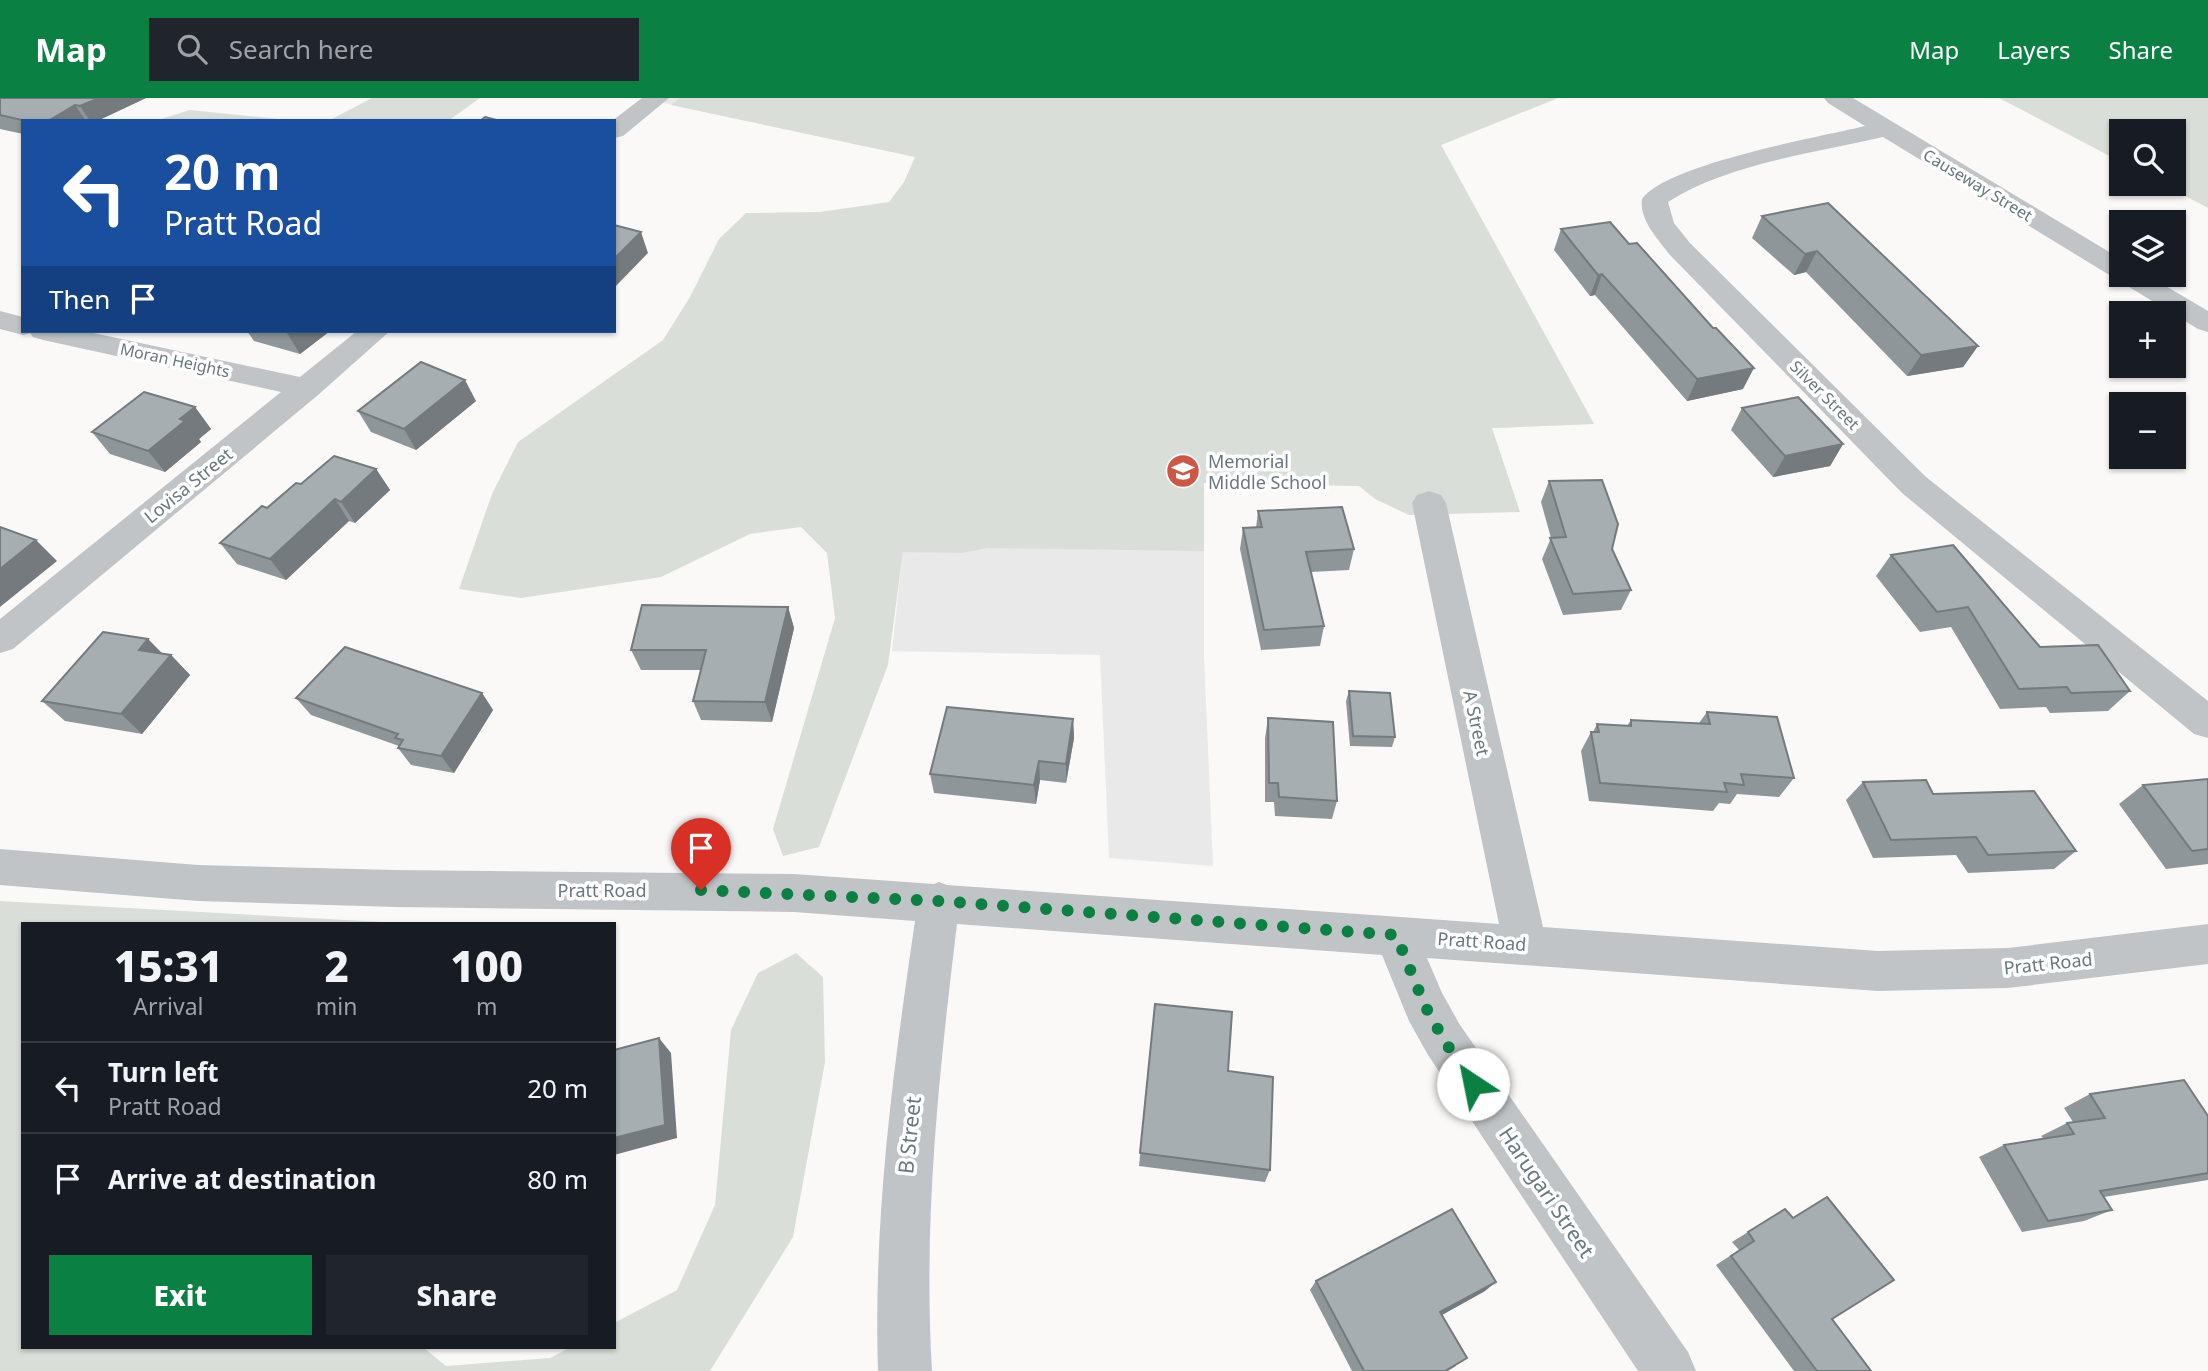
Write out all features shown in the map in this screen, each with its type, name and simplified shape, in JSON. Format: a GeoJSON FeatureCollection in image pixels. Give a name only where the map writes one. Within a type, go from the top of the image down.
{"type":"FeatureCollection","features":[{"type":"Feature","properties":{"kind":"street"},"geometry":{"type":"LineString","coordinates":[[616,129],[657,98]]}},
{"type":"Feature","properties":{"kind":"street","name":"Causeway Street"},"geometry":{"type":"LineString","coordinates":[[1836,98],[2109,264]]}},
{"type":"Feature","properties":{"kind":"street","name":"Silver Street"},"geometry":{"type":"LineString","coordinates":[[1885,129],[1700,177],[1662,192],[1655,199],[1657,216],[1680,249],[1914,485],[2208,723]]}},
{"type":"Feature","properties":{"kind":"street"},"geometry":{"type":"LineString","coordinates":[[2147,287],[2208,323]]}},
{"type":"Feature","properties":{"kind":"street"},"geometry":{"type":"LineString","coordinates":[[0,320],[21,325]]}},
{"type":"Feature","properties":{"kind":"street","name":"Moran Heights"},"geometry":{"type":"LineString","coordinates":[[52,333],[307,388]]}},
{"type":"Feature","properties":{"kind":"street","name":"Lovisa Street"},"geometry":{"type":"LineString","coordinates":[[0,639],[373,333]]}},
{"type":"Feature","properties":{"kind":"street","name":"A Street"},"geometry":{"type":"LineString","coordinates":[[1429,503],[1525,943]]}},
{"type":"Feature","properties":{"kind":"street","name":"Pratt Road"},"geometry":{"type":"LineString","coordinates":[[0,867],[158,881],[494,891],[678,889],[939,901],[1878,971],[2008,968],[2208,944]]}},
{"type":"Feature","properties":{"kind":"street","name":"B Street"},"geometry":{"type":"LineString","coordinates":[[905,1371],[901,1320],[904,1191],[939,901]]}},
{"type":"Feature","properties":{"kind":"street","name":"Harugari Street"},"geometry":{"type":"LineString","coordinates":[[1396,935],[1425,1006],[1444,1040],[1669,1371]]}},
{"type":"Feature","properties":{"kind":"shaded area"},"geometry":{"type":"Polygon","coordinates":[[[372,98],[480,98],[451,119],[332,119],[372,98]]]}},
{"type":"Feature","properties":{"kind":"shaded area","name":"Memorial Middle School"},"geometry":{"type":"Polygon","coordinates":[[[640,98],[1558,98],[1441,145],[1594,424],[1445,430],[1458,487],[1204,483],[1204,655],[1213,866],[1109,858],[1100,655],[892,651],[913,460],[983,171],[640,98]]]}},
{"type":"Feature","properties":{"kind":"shaded area","name":"Memorial Middle School"},"geometry":{"type":"Polygon","coordinates":[[[680,98],[1558,98],[1441,145],[1594,424],[1492,428],[1520,512],[1409,515],[1375,499],[1359,486],[1204,483],[1204,551],[987,548],[962,553],[903,552],[888,665],[819,847],[783,856],[773,829],[835,618],[827,553],[801,527],[750,534],[661,577],[521,598],[459,589],[492,494],[518,442],[663,340],[690,297],[719,239],[746,213],[820,212],[889,202],[904,182],[915,157],[671,105],[680,98]]]}},
{"type":"Feature","properties":{"kind":"shaded area"},"geometry":{"type":"Polygon","coordinates":[[[1999,98],[2208,98],[2208,208],[2186,196],[2186,119],[2109,119],[2109,156],[1999,98]]]}},
{"type":"Feature","properties":{"kind":"shaded area"},"geometry":{"type":"Polygon","coordinates":[[[190,110],[278,119],[161,119],[190,110]]]}},
{"type":"Feature","properties":{"kind":"shaded area"},"geometry":{"type":"Polygon","coordinates":[[[0,901],[383,922],[21,922],[21,1349],[425,1349],[446,1366],[550,1358],[567,1349],[616,1349],[616,1322],[677,1290],[715,1205],[731,1030],[758,973],[796,953],[823,977],[825,1062],[793,1237],[710,1371],[0,1371],[0,901]]]}},
{"type":"Feature","properties":{"kind":"building"},"geometry":{"type":"Polygon","coordinates":[[[0,98],[99,98],[80,106],[75,105],[51,119],[21,120],[0,115],[0,98]]]}},
{"type":"Feature","properties":{"kind":"building"},"geometry":{"type":"Polygon","coordinates":[[[1828,203],[1978,346],[1921,355],[1817,251],[1805,254],[1762,216],[1828,203]]]}},
{"type":"Feature","properties":{"kind":"building"},"geometry":{"type":"Polygon","coordinates":[[[1610,222],[1629,244],[1637,243],[1713,328],[1754,368],[1697,379],[1602,274],[1598,275],[1561,229],[1610,222]]]}},
{"type":"Feature","properties":{"kind":"building"},"geometry":{"type":"Polygon","coordinates":[[[616,226],[641,232],[616,257],[616,226]]]}},
{"type":"Feature","properties":{"kind":"building"},"geometry":{"type":"Polygon","coordinates":[[[421,362],[465,380],[404,429],[358,411],[421,362]]]}},
{"type":"Feature","properties":{"kind":"building"},"geometry":{"type":"Polygon","coordinates":[[[144,392],[195,407],[180,419],[185,421],[148,451],[92,432],[144,392]]]}},
{"type":"Feature","properties":{"kind":"building"},"geometry":{"type":"Polygon","coordinates":[[[1798,397],[1843,444],[1785,456],[1742,408],[1798,397]]]}},
{"type":"Feature","properties":{"kind":"building"},"geometry":{"type":"Polygon","coordinates":[[[334,456],[376,469],[341,502],[335,499],[270,559],[220,543],[262,506],[267,508],[334,456]]]}},
{"type":"Feature","properties":{"kind":"building"},"geometry":{"type":"Polygon","coordinates":[[[1602,480],[1618,524],[1612,549],[1631,590],[1573,594],[1550,538],[1566,537],[1549,481],[1602,480]]]}},
{"type":"Feature","properties":{"kind":"building"},"geometry":{"type":"Polygon","coordinates":[[[1342,507],[1354,549],[1306,552],[1324,626],[1264,630],[1243,528],[1262,527],[1258,511],[1342,507]]]}},
{"type":"Feature","properties":{"kind":"building"},"geometry":{"type":"Polygon","coordinates":[[[0,527],[36,540],[0,569],[0,527]]]}},
{"type":"Feature","properties":{"kind":"building"},"geometry":{"type":"Polygon","coordinates":[[[1953,545],[2040,647],[2098,645],[2130,691],[2071,693],[2067,687],[2019,689],[1968,607],[1937,612],[1891,555],[1953,545]]]}},
{"type":"Feature","properties":{"kind":"building"},"geometry":{"type":"Polygon","coordinates":[[[642,605],[788,607],[765,702],[693,701],[706,650],[631,650],[642,605]]]}},
{"type":"Feature","properties":{"kind":"building"},"geometry":{"type":"Polygon","coordinates":[[[103,632],[148,639],[139,650],[171,655],[121,714],[42,701],[103,632]]]}},
{"type":"Feature","properties":{"kind":"building"},"geometry":{"type":"Polygon","coordinates":[[[345,647],[482,693],[441,756],[398,748],[403,740],[395,738],[398,734],[296,698],[345,647]]]}},
{"type":"Feature","properties":{"kind":"building"},"geometry":{"type":"Polygon","coordinates":[[[1349,691],[1390,693],[1395,737],[1353,736],[1349,691]]]}},
{"type":"Feature","properties":{"kind":"building"},"geometry":{"type":"Polygon","coordinates":[[[947,707],[1073,719],[1066,764],[1039,761],[1034,785],[930,774],[947,707]]]}},
{"type":"Feature","properties":{"kind":"building"},"geometry":{"type":"Polygon","coordinates":[[[1707,712],[1777,717],[1794,778],[1741,774],[1744,785],[1724,783],[1727,792],[1600,783],[1591,732],[1599,732],[1597,724],[1631,726],[1631,720],[1710,724],[1707,712]]]}},
{"type":"Feature","properties":{"kind":"building"},"geometry":{"type":"Polygon","coordinates":[[[1268,718],[1333,722],[1337,801],[1279,797],[1278,783],[1269,783],[1268,718]]]}},
{"type":"Feature","properties":{"kind":"building"},"geometry":{"type":"Polygon","coordinates":[[[2208,779],[2208,849],[2192,851],[2143,785],[2208,779]]]}},
{"type":"Feature","properties":{"kind":"building"},"geometry":{"type":"Polygon","coordinates":[[[1926,780],[1933,794],[2034,791],[2076,851],[1988,855],[1976,837],[1891,840],[1863,782],[1926,780]]]}},
{"type":"Feature","properties":{"kind":"building"},"geometry":{"type":"Polygon","coordinates":[[[1155,1004],[1232,1012],[1228,1071],[1273,1077],[1270,1170],[1140,1153],[1155,1004]]]}},
{"type":"Feature","properties":{"kind":"building"},"geometry":{"type":"Polygon","coordinates":[[[659,1038],[665,1125],[616,1137],[616,1049],[659,1038]]]}},
{"type":"Feature","properties":{"kind":"building"},"geometry":{"type":"Polygon","coordinates":[[[2184,1080],[2208,1116],[2208,1173],[2100,1191],[2112,1210],[2048,1221],[2004,1145],[2074,1134],[2067,1123],[2105,1118],[2090,1094],[2184,1080]]]}},
{"type":"Feature","properties":{"kind":"building"},"geometry":{"type":"Polygon","coordinates":[[[1827,1197],[1894,1280],[1832,1319],[1871,1371],[1817,1371],[1731,1256],[1754,1241],[1748,1232],[1785,1209],[1793,1218],[1827,1197]]]}},
{"type":"Feature","properties":{"kind":"building"},"geometry":{"type":"Polygon","coordinates":[[[1452,1209],[1496,1282],[1440,1312],[1467,1358],[1445,1371],[1364,1371],[1316,1281],[1452,1209]]]}},
{"type":"Feature","properties":{"kind":"place","name":"Memorial Middle School"},"geometry":{"type":"Point","coordinates":[1183,471]}},
{"type":"Feature","properties":{"kind":"route"},"geometry":{"type":"LineString","coordinates":[[701,890],[794,892],[939,901],[1396,935],[1425,1006],[1473,1084]]}}]}
